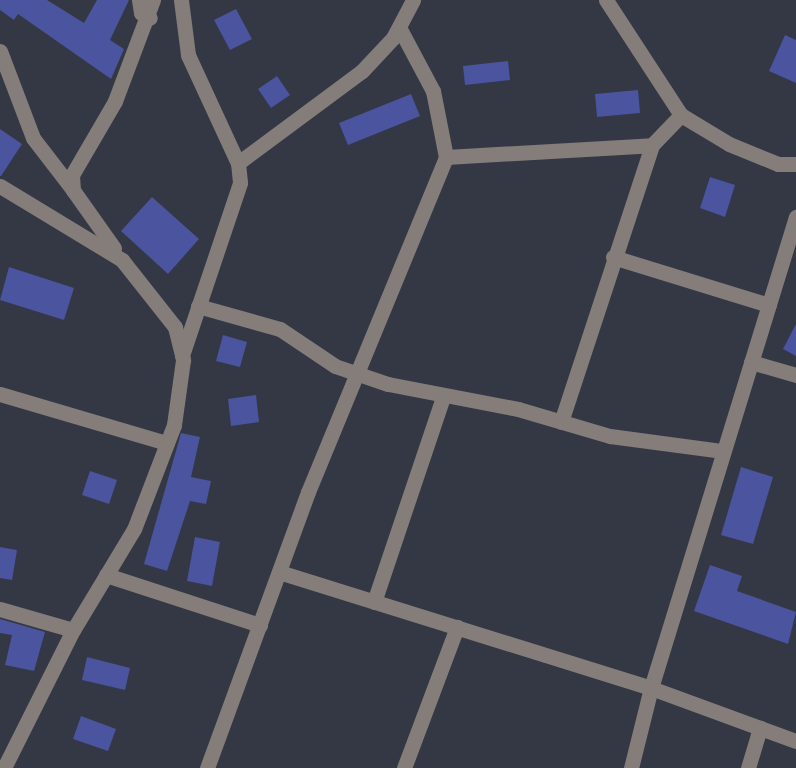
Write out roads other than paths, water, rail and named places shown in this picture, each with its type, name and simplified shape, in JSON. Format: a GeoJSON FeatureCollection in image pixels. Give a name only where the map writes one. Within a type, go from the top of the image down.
{"type":"FeatureCollection","features":[{"type":"Feature","properties":{"kind":"street"},"geometry":{"type":"LineString","coordinates":[[139,0],[141,13],[150,18]]}},
{"type":"Feature","properties":{"kind":"street"},"geometry":{"type":"LineString","coordinates":[[73,190],[72,175],[115,101],[150,18],[153,0]]}},
{"type":"Feature","properties":{"kind":"street"},"geometry":{"type":"LineString","coordinates":[[9,767],[73,630],[134,529],[167,443],[182,355],[198,306],[230,224],[240,183],[238,163],[188,55],[181,0]]}},
{"type":"Feature","properties":{"kind":"street"},"geometry":{"type":"LineString","coordinates":[[238,163],[362,71],[399,27],[413,0]]}},
{"type":"Feature","properties":{"kind":"street"},"geometry":{"type":"LineString","coordinates":[[606,0],[681,115],[729,144],[778,164],[796,164]]}},
{"type":"Feature","properties":{"kind":"street"},"geometry":{"type":"LineString","coordinates":[[207,768],[279,572],[446,157],[433,91],[399,27]]}},
{"type":"Feature","properties":{"kind":"street"},"geometry":{"type":"LineString","coordinates":[[0,51],[33,138],[122,260],[175,327],[182,355]]}},
{"type":"Feature","properties":{"kind":"street"},"geometry":{"type":"LineString","coordinates":[[561,422],[613,257],[652,145],[681,115]]}},
{"type":"Feature","properties":{"kind":"street"},"geometry":{"type":"LineString","coordinates":[[446,157],[652,145]]}},
{"type":"Feature","properties":{"kind":"street"},"geometry":{"type":"LineString","coordinates":[[0,186],[122,260]]}},
{"type":"Feature","properties":{"kind":"street"},"geometry":{"type":"LineString","coordinates":[[631,768],[651,688],[796,217]]}},
{"type":"Feature","properties":{"kind":"street"},"geometry":{"type":"LineString","coordinates":[[613,257],[769,305]]}},
{"type":"Feature","properties":{"kind":"street"},"geometry":{"type":"LineString","coordinates":[[198,306],[280,329],[335,366],[358,374],[443,397],[518,409],[610,436],[723,451]]}},
{"type":"Feature","properties":{"kind":"street"},"geometry":{"type":"LineString","coordinates":[[751,362],[796,375]]}},
{"type":"Feature","properties":{"kind":"street"},"geometry":{"type":"LineString","coordinates":[[0,394],[167,443]]}},
{"type":"Feature","properties":{"kind":"street"},"geometry":{"type":"LineString","coordinates":[[375,602],[443,397]]}},
{"type":"Feature","properties":{"kind":"street"},"geometry":{"type":"LineString","coordinates":[[279,572],[651,688],[796,741]]}},
{"type":"Feature","properties":{"kind":"street"},"geometry":{"type":"LineString","coordinates":[[106,575],[260,625]]}},
{"type":"Feature","properties":{"kind":"street"},"geometry":{"type":"LineString","coordinates":[[0,609],[73,630]]}},
{"type":"Feature","properties":{"kind":"street"},"geometry":{"type":"LineString","coordinates":[[404,768],[457,627]]}},
{"type":"Feature","properties":{"kind":"street"},"geometry":{"type":"LineString","coordinates":[[748,768],[760,728]]}}]}
